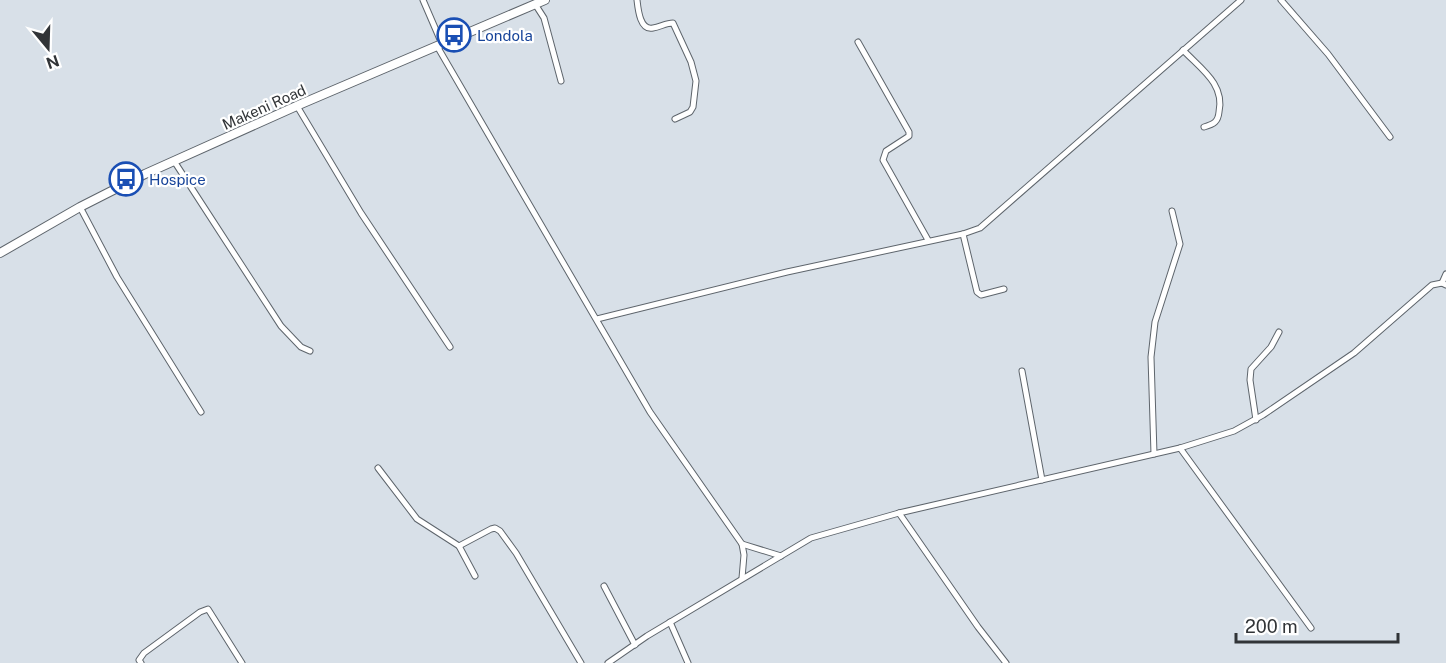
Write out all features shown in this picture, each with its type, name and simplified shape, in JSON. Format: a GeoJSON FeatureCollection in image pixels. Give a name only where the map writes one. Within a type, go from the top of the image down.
{"type":"FeatureCollection","features":[{"type":"Feature","properties":{"kind":"main road","name":"Makeni Road"},"geometry":{"type":"LineString","coordinates":[[0,253],[80,207],[174,161],[545,0]]}},
{"type":"Feature","properties":{"kind":"street"},"geometry":{"type":"LineString","coordinates":[[423,0],[439,45],[597,319],[618,360],[650,412],[742,544],[744,555],[742,578]]}},
{"type":"Feature","properties":{"kind":"street"},"geometry":{"type":"LineString","coordinates":[[637,0],[640,18],[648,29],[673,23],[691,62],[696,81],[693,108],[686,115],[675,119]]}},
{"type":"Feature","properties":{"kind":"street"},"geometry":{"type":"LineString","coordinates":[[597,319],[787,272],[963,234],[980,228],[1241,0]]}},
{"type":"Feature","properties":{"kind":"street"},"geometry":{"type":"LineString","coordinates":[[1281,0],[1328,54],[1390,137]]}},
{"type":"Feature","properties":{"kind":"street"},"geometry":{"type":"LineString","coordinates":[[535,4],[544,18],[561,81]]}},
{"type":"Feature","properties":{"kind":"street"},"geometry":{"type":"LineString","coordinates":[[858,42],[909,132],[909,136],[886,151],[883,159],[928,240]]}},
{"type":"Feature","properties":{"kind":"street"},"geometry":{"type":"LineString","coordinates":[[1183,50],[1220,91],[1218,119],[1214,124],[1204,127]]}},
{"type":"Feature","properties":{"kind":"street"},"geometry":{"type":"LineString","coordinates":[[297,106],[361,213],[450,347]]}},
{"type":"Feature","properties":{"kind":"street"},"geometry":{"type":"LineString","coordinates":[[174,161],[281,326],[301,347],[309,351]]}},
{"type":"Feature","properties":{"kind":"street"},"geometry":{"type":"LineString","coordinates":[[80,207],[117,277],[201,412]]}},
{"type":"Feature","properties":{"kind":"street"},"geometry":{"type":"LineString","coordinates":[[1154,454],[1151,357],[1155,322],[1180,244],[1172,211]]}},
{"type":"Feature","properties":{"kind":"street"},"geometry":{"type":"LineString","coordinates":[[963,234],[977,292],[981,295],[1004,289]]}},
{"type":"Feature","properties":{"kind":"street"},"geometry":{"type":"LineString","coordinates":[[608,663],[670,622],[811,538],[899,513],[1180,448],[1227,434],[1256,420],[1354,353],[1432,285],[1444,284],[1446,274]]}},
{"type":"Feature","properties":{"kind":"street"},"geometry":{"type":"LineString","coordinates":[[1256,420],[1250,380],[1251,369],[1271,347],[1279,332]]}},
{"type":"Feature","properties":{"kind":"street"},"geometry":{"type":"LineString","coordinates":[[1022,371],[1042,480]]}},
{"type":"Feature","properties":{"kind":"street"},"geometry":{"type":"LineString","coordinates":[[1180,448],[1311,628]]}},
{"type":"Feature","properties":{"kind":"street"},"geometry":{"type":"LineString","coordinates":[[378,468],[417,519],[459,546],[474,576]]}},
{"type":"Feature","properties":{"kind":"street"},"geometry":{"type":"LineString","coordinates":[[899,513],[978,627],[1006,663]]}},
{"type":"Feature","properties":{"kind":"street"},"geometry":{"type":"LineString","coordinates":[[459,546],[491,529],[495,528],[500,531],[581,663]]}},
{"type":"Feature","properties":{"kind":"street"},"geometry":{"type":"LineString","coordinates":[[742,544],[780,556]]}},
{"type":"Feature","properties":{"kind":"street"},"geometry":{"type":"LineString","coordinates":[[604,586],[635,645]]}},
{"type":"Feature","properties":{"kind":"street"},"geometry":{"type":"LineString","coordinates":[[141,663],[139,660],[144,653],[200,612],[208,609],[242,663]]}},
{"type":"Feature","properties":{"kind":"street"},"geometry":{"type":"LineString","coordinates":[[670,622],[688,663]]}},
{"type":"Feature","properties":{"kind":"place","name":"Londola"},"geometry":{"type":"Point","coordinates":[454,35]}},
{"type":"Feature","properties":{"kind":"place","name":"Hospice"},"geometry":{"type":"Point","coordinates":[126,179]}}]}
